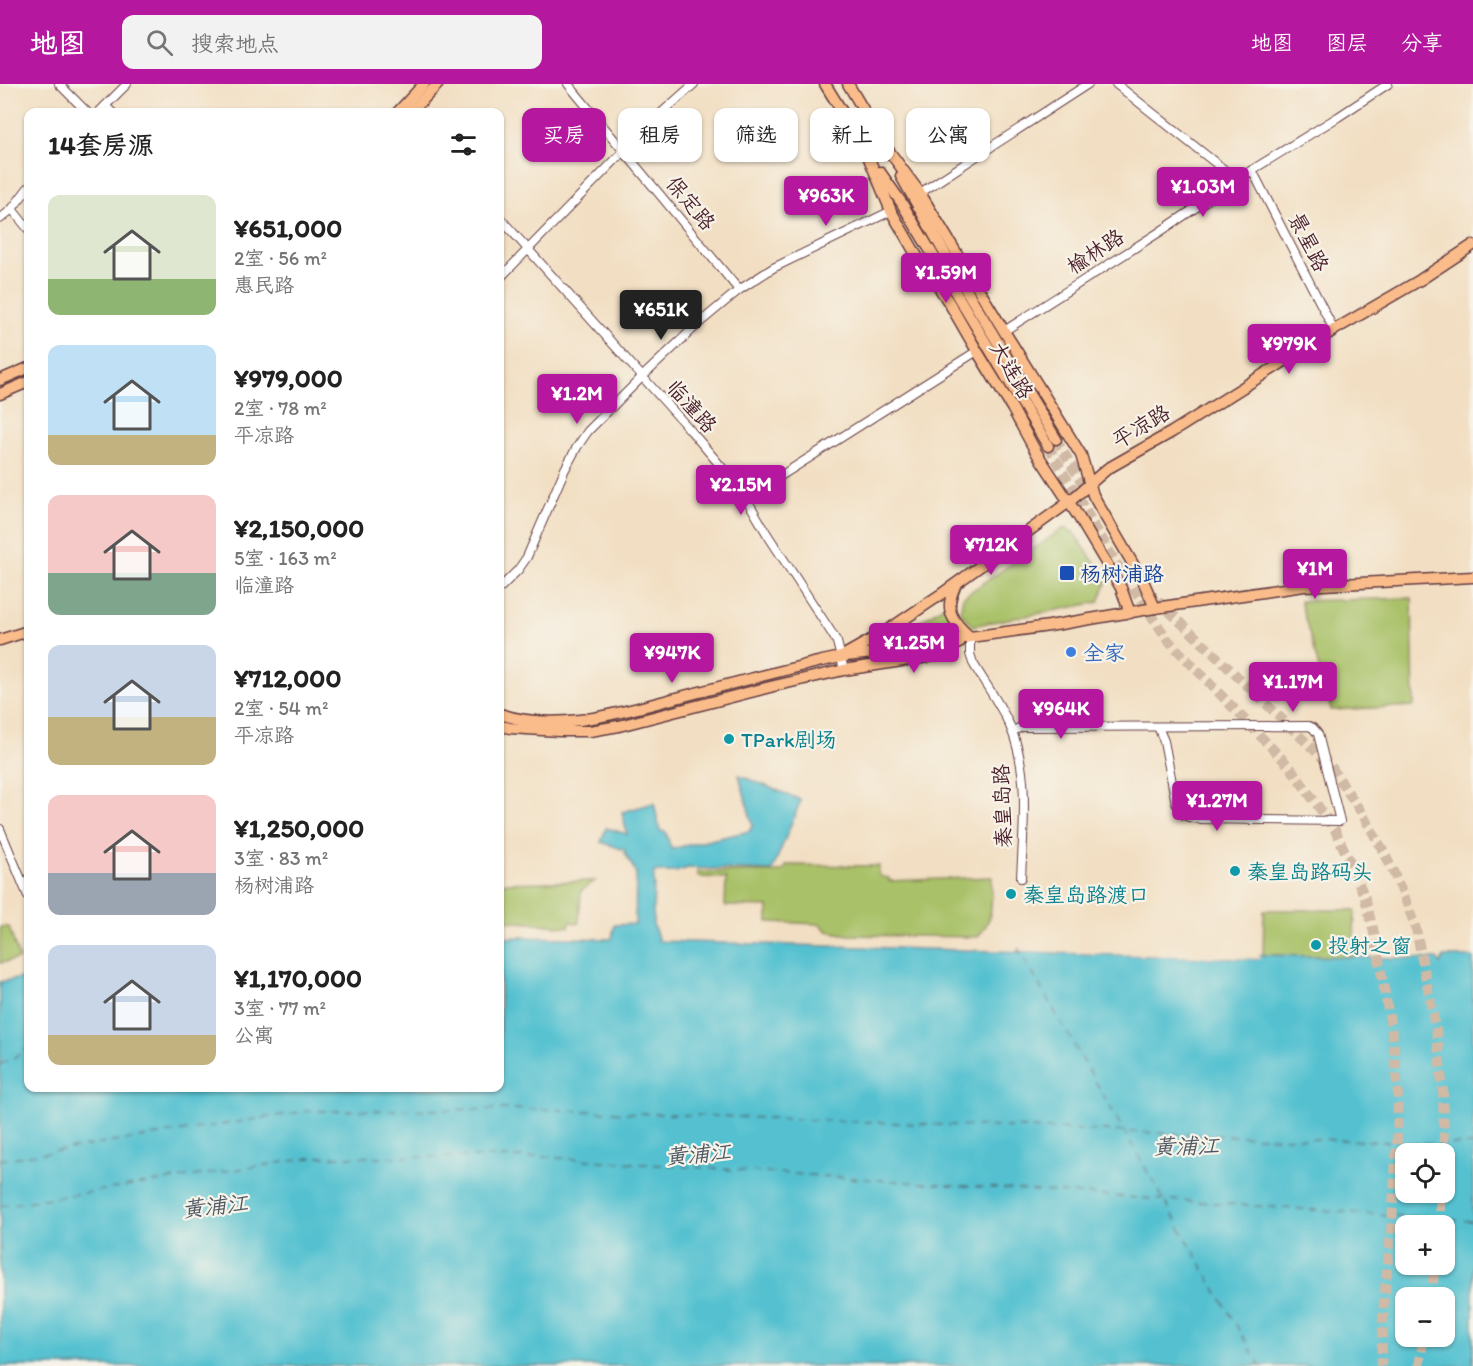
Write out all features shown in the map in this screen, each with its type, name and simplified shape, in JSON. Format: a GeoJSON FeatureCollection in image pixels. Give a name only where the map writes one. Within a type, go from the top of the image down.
{"type":"FeatureCollection","features":[{"type":"Feature","properties":{"kind":"main road"},"geometry":{"type":"LineString","coordinates":[[407,108],[424,84]]}},
{"type":"Feature","properties":{"kind":"main road"},"geometry":{"type":"LineString","coordinates":[[409,108],[438,84]]}},
{"type":"Feature","properties":{"kind":"main road","name":"大连路"},"geometry":{"type":"LineString","coordinates":[[825,84],[839,108]]}},
{"type":"Feature","properties":{"kind":"main road","name":"大连路"},"geometry":{"type":"LineString","coordinates":[[848,84],[862,108]]}},
{"type":"Feature","properties":{"kind":"main road","name":"大连路"},"geometry":{"type":"LineString","coordinates":[[894,157],[921,193],[1081,455],[1098,504],[1144,583],[1155,608]]}},
{"type":"Feature","properties":{"kind":"main road","name":"大连路"},"geometry":{"type":"LineString","coordinates":[[870,162],[891,211],[1121,588],[1130,613]]}},
{"type":"Feature","properties":{"kind":"main road"},"geometry":{"type":"LineString","coordinates":[[873,162],[901,202],[1052,443],[894,162]]}},
{"type":"Feature","properties":{"kind":"main road","name":"平凉路"},"geometry":{"type":"LineString","coordinates":[[841,657],[885,632],[956,584],[1069,502],[1107,469],[1172,432],[1473,245]]}},
{"type":"Feature","properties":{"kind":"main road"},"geometry":{"type":"LineString","coordinates":[[0,380],[24,370]]}},
{"type":"Feature","properties":{"kind":"main road"},"geometry":{"type":"LineString","coordinates":[[0,394],[24,384]]}},
{"type":"Feature","properties":{"kind":"main road"},"geometry":{"type":"LineString","coordinates":[[504,715],[534,721],[585,720],[822,660],[900,650],[970,637],[1304,586],[1473,577]]}},
{"type":"Feature","properties":{"kind":"main road"},"geometry":{"type":"LineString","coordinates":[[956,584],[951,595],[950,614],[956,624],[970,637]]}},
{"type":"Feature","properties":{"kind":"main road"},"geometry":{"type":"LineString","coordinates":[[0,640],[24,632]]}},
{"type":"Feature","properties":{"kind":"main road"},"geometry":{"type":"LineString","coordinates":[[504,727],[534,731],[590,731],[619,726],[844,670],[934,656],[970,637]]}},
{"type":"Feature","properties":{"kind":"street"},"geometry":{"type":"LineString","coordinates":[[59,84],[83,108]]}},
{"type":"Feature","properties":{"kind":"street"},"geometry":{"type":"LineString","coordinates":[[107,108],[127,84]]}},
{"type":"Feature","properties":{"kind":"street","name":"保定路"},"geometry":{"type":"LineString","coordinates":[[568,84],[618,145]]}},
{"type":"Feature","properties":{"kind":"street"},"geometry":{"type":"LineString","coordinates":[[667,108],[694,84]]}},
{"type":"Feature","properties":{"kind":"street"},"geometry":{"type":"LineString","coordinates":[[921,193],[1088,84]]}},
{"type":"Feature","properties":{"kind":"street"},"geometry":{"type":"LineString","coordinates":[[1116,84],[1237,180]]}},
{"type":"Feature","properties":{"kind":"street","name":"榆林路"},"geometry":{"type":"LineString","coordinates":[[1004,332],[1388,84]]}},
{"type":"Feature","properties":{"kind":"street"},"geometry":{"type":"LineString","coordinates":[[504,274],[618,158]]}},
{"type":"Feature","properties":{"kind":"street","name":"保定路"},"geometry":{"type":"LineString","coordinates":[[632,162],[739,290]]}},
{"type":"Feature","properties":{"kind":"street","name":"景星路"},"geometry":{"type":"LineString","coordinates":[[1252,170],[1334,330]]}},
{"type":"Feature","properties":{"kind":"street"},"geometry":{"type":"LineString","coordinates":[[0,219],[12,209],[24,193]]}},
{"type":"Feature","properties":{"kind":"street"},"geometry":{"type":"LineString","coordinates":[[12,209],[24,224]]}},
{"type":"Feature","properties":{"kind":"street"},"geometry":{"type":"LineString","coordinates":[[504,584],[527,557],[565,469],[577,447],[588,431],[642,377],[698,324],[739,290],[773,268],[891,211]]}},
{"type":"Feature","properties":{"kind":"street","name":"临潼路"},"geometry":{"type":"LineString","coordinates":[[504,222],[691,431],[746,498],[766,534],[837,642],[844,670]]}},
{"type":"Feature","properties":{"kind":"street"},"geometry":{"type":"LineString","coordinates":[[746,498],[977,351]]}},
{"type":"Feature","properties":{"kind":"street","name":"秦皇岛路"},"geometry":{"type":"LineString","coordinates":[[970,637],[970,654],[973,663],[1012,731],[1020,760],[1023,788],[1021,878]]}},
{"type":"Feature","properties":{"kind":"street"},"geometry":{"type":"LineString","coordinates":[[1012,731],[1022,727],[1309,726],[1316,730],[1321,741],[1340,821],[1189,818],[1180,811],[1176,803],[1164,741],[1158,727]]}},
{"type":"Feature","properties":{"kind":"street"},"geometry":{"type":"LineString","coordinates":[[0,829],[24,886]]}},
{"type":"Feature","properties":{"kind":"green space"},"geometry":{"type":"Polygon","coordinates":[[[1064,528],[1073,532],[1107,580],[1099,602],[972,626],[960,611],[963,597],[1064,528]]]}},
{"type":"Feature","properties":{"kind":"green space"},"geometry":{"type":"Polygon","coordinates":[[[1412,598],[1414,706],[1331,710],[1300,601],[1412,598]]]}},
{"type":"Feature","properties":{"kind":"green space"},"geometry":{"type":"Polygon","coordinates":[[[945,605],[955,633],[884,647],[899,635],[945,605]]]}},
{"type":"Feature","properties":{"kind":"green space"},"geometry":{"type":"Polygon","coordinates":[[[786,865],[879,866],[879,876],[889,878],[889,881],[992,877],[992,902],[989,917],[987,924],[977,937],[849,935],[827,931],[820,924],[768,922],[768,907],[725,906],[726,878],[698,877],[698,872],[778,872],[785,870],[786,865]]]}},
{"type":"Feature","properties":{"kind":"green space"},"geometry":{"type":"Polygon","coordinates":[[[595,881],[581,891],[579,923],[570,922],[569,927],[504,920],[504,883],[595,881]]]}},
{"type":"Feature","properties":{"kind":"green space"},"geometry":{"type":"Polygon","coordinates":[[[1264,910],[1355,910],[1353,957],[1263,955],[1264,910]]]}},
{"type":"Feature","properties":{"kind":"green space"},"geometry":{"type":"Polygon","coordinates":[[[0,927],[9,927],[19,959],[0,963],[0,927]]]}},
{"type":"Feature","properties":{"kind":"water","name":"黄浦江"},"geometry":{"type":"Polygon","coordinates":[[[739,775],[801,800],[772,871],[688,868],[675,872],[654,872],[653,924],[659,941],[1259,959],[1259,955],[1263,955],[1437,959],[1440,964],[1444,957],[1473,957],[1473,1366],[0,1366],[0,982],[24,978],[24,1092],[504,1092],[504,938],[612,939],[614,925],[635,924],[636,872],[625,850],[601,842],[606,828],[627,834],[622,812],[654,803],[660,831],[666,832],[671,849],[750,831],[753,826],[739,775]]]}},
{"type":"Feature","properties":{"kind":"pier"},"geometry":{"type":"Polygon","coordinates":[[[1047,949],[1257,955],[1259,952],[1260,959],[1048,952],[1047,949]]]}},
{"type":"Feature","properties":{"kind":"ferry route"},"geometry":{"type":"LineString","coordinates":[[1018,948],[1260,1366]]}},
{"type":"Feature","properties":{"kind":"ferry route"},"geometry":{"type":"LineString","coordinates":[[0,1064],[24,1051]]}},
{"type":"Feature","properties":{"kind":"ferry route"},"geometry":{"type":"LineString","coordinates":[[0,1160],[307,1111],[531,1109],[1473,1145]]}},
{"type":"Feature","properties":{"kind":"ferry route"},"geometry":{"type":"LineString","coordinates":[[0,1206],[317,1157],[547,1157],[1473,1221]]}},
{"type":"Feature","properties":{"kind":"tunnel"},"geometry":{"type":"LineString","coordinates":[[1056,439],[1089,495]]}},
{"type":"Feature","properties":{"kind":"tunnel"},"geometry":{"type":"LineString","coordinates":[[1048,446],[1122,573],[1168,640],[1290,767],[1335,830],[1365,898],[1374,933],[1393,1038],[1398,1094],[1397,1144],[1381,1366]]}},
{"type":"Feature","properties":{"kind":"tunnel"},"geometry":{"type":"LineString","coordinates":[[1148,589],[1330,765],[1384,852],[1403,893],[1416,929],[1437,1035],[1443,1092],[1444,1143]]}},
{"type":"Feature","properties":{"kind":"tunnel"},"geometry":{"type":"LineString","coordinates":[[1440,1203],[1440,1215]]}},
{"type":"Feature","properties":{"kind":"tunnel"},"geometry":{"type":"LineString","coordinates":[[1432,1287],[1434,1275]]}},
{"type":"Feature","properties":{"kind":"tunnel"},"geometry":{"type":"LineString","coordinates":[[1419,1366],[1422,1347]]}},
{"type":"Feature","properties":{"kind":"place","name":"杨树浦路"},"geometry":{"type":"Point","coordinates":[1067,573]}},
{"type":"Feature","properties":{"kind":"place","name":"全家"},"geometry":{"type":"Point","coordinates":[1071,652]}},
{"type":"Feature","properties":{"kind":"place","name":"TPark剧场"},"geometry":{"type":"Point","coordinates":[729,739]}},
{"type":"Feature","properties":{"kind":"place","name":"秦皇岛路码头"},"geometry":{"type":"Point","coordinates":[1235,871]}},
{"type":"Feature","properties":{"kind":"place","name":"秦皇岛路渡口"},"geometry":{"type":"Point","coordinates":[1011,894]}},
{"type":"Feature","properties":{"kind":"place","name":"投射之窗"},"geometry":{"type":"Point","coordinates":[1316,945]}}]}
